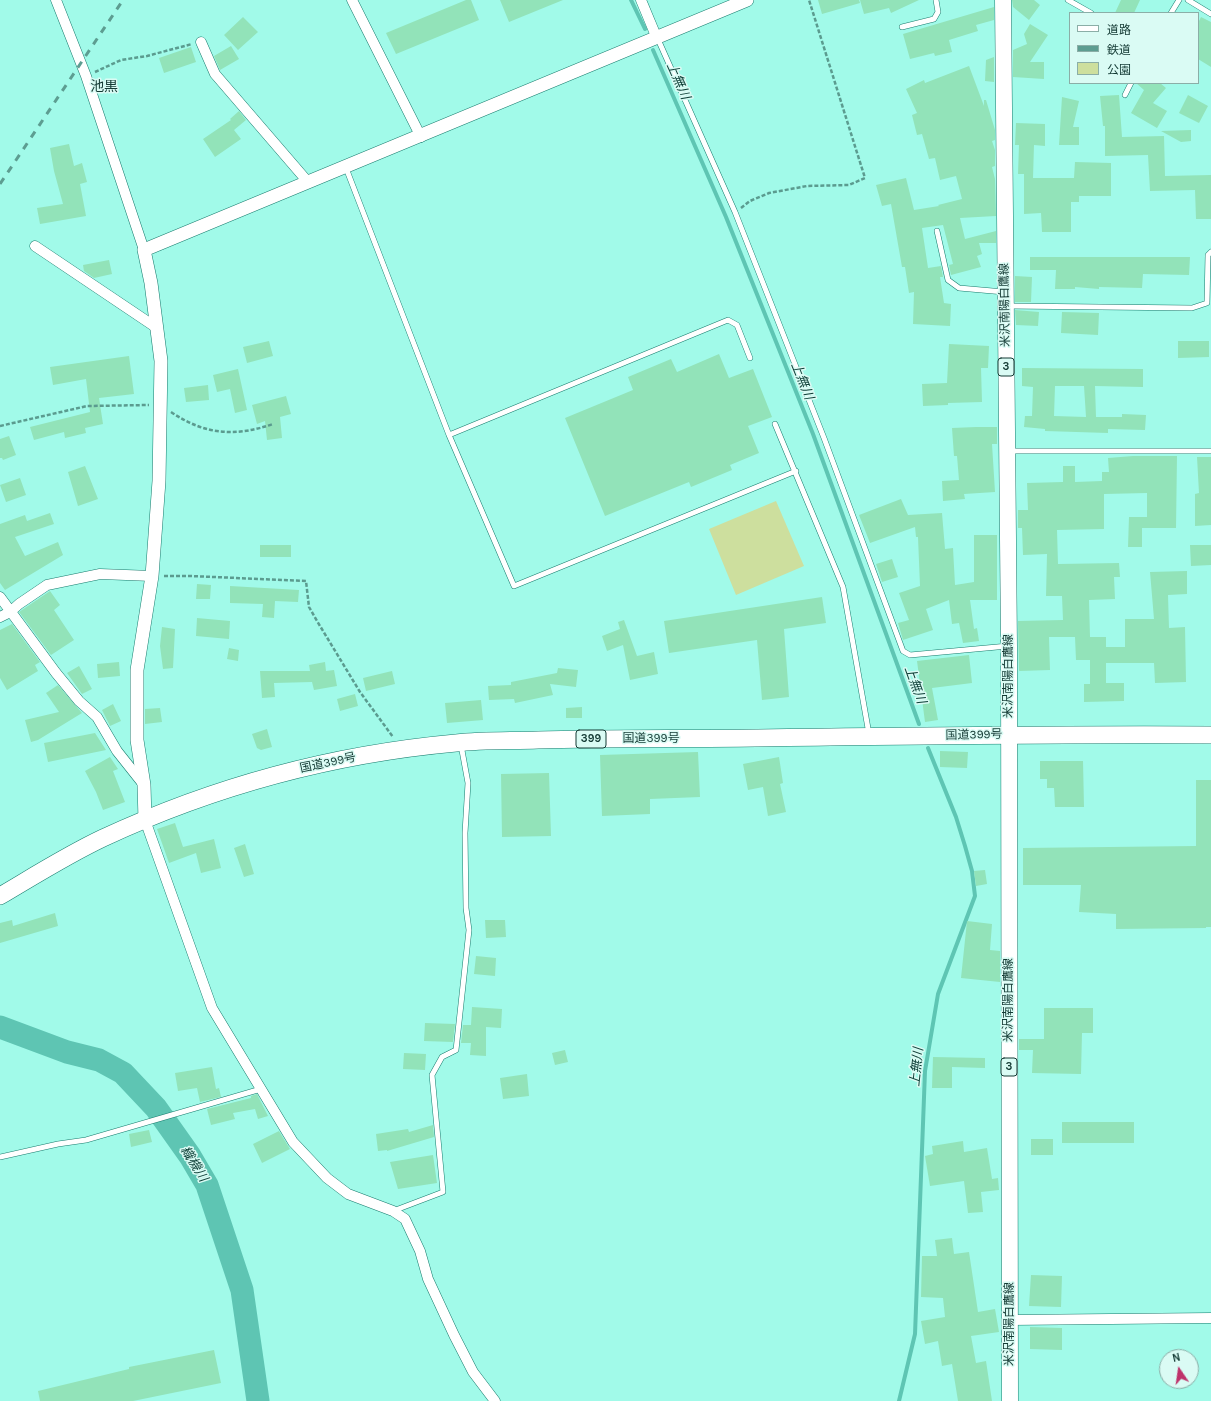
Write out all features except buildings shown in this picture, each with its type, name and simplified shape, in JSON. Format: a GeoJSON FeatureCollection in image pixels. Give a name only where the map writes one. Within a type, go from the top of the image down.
{"type":"FeatureCollection","features":[{"type":"Feature","properties":{"kind":"highway","name":"国道399号"},"geometry":{"type":"LineString","coordinates":[[0,896],[43,870],[102,839],[211,794],[336,760],[401,749],[460,742],[578,739],[870,737],[1009,734],[1211,735]]}},
{"type":"Feature","properties":{"kind":"main road","name":"米沢南陽白鷹線"},"geometry":{"type":"LineString","coordinates":[[1003,0],[1009,646],[1010,1401]]}},
{"type":"Feature","properties":{"kind":"street"},"geometry":{"type":"LineString","coordinates":[[56,0],[86,76],[144,250],[161,361],[159,481],[152,576],[137,670],[137,740],[144,786],[145,820],[212,1008],[293,1142],[327,1178],[348,1194],[393,1211],[405,1219],[414,1235],[428,1279],[454,1335],[473,1372],[495,1401]]}},
{"type":"Feature","properties":{"kind":"street"},"geometry":{"type":"LineString","coordinates":[[352,0],[421,137]]}},
{"type":"Feature","properties":{"kind":"street"},"geometry":{"type":"LineString","coordinates":[[641,0],[656,36]]}},
{"type":"Feature","properties":{"kind":"street"},"geometry":{"type":"LineString","coordinates":[[144,250],[421,137],[656,36],[747,0]]}},
{"type":"Feature","properties":{"kind":"street"},"geometry":{"type":"LineString","coordinates":[[201,42],[215,74],[308,182]]}},
{"type":"Feature","properties":{"kind":"street"},"geometry":{"type":"LineString","coordinates":[[35,246],[157,328]]}},
{"type":"Feature","properties":{"kind":"street"},"geometry":{"type":"LineString","coordinates":[[0,617],[10,612],[47,584],[100,574],[152,576]]}},
{"type":"Feature","properties":{"kind":"street"},"geometry":{"type":"LineString","coordinates":[[0,598],[56,673],[79,701],[97,717],[117,751],[144,786]]}},
{"type":"Feature","properties":{"kind":"street"},"geometry":{"type":"LineString","coordinates":[[1010,1320],[1211,1318]]}},
{"type":"Feature","properties":{"kind":"lane"},"geometry":{"type":"LineString","coordinates":[[902,27],[934,19],[938,12],[936,0]]}},
{"type":"Feature","properties":{"kind":"lane"},"geometry":{"type":"LineString","coordinates":[[1068,0],[1089,12]]}},
{"type":"Feature","properties":{"kind":"lane"},"geometry":{"type":"LineString","coordinates":[[1173,12],[1180,0]]}},
{"type":"Feature","properties":{"kind":"lane"},"geometry":{"type":"LineString","coordinates":[[1188,0],[1211,14]]}},
{"type":"Feature","properties":{"kind":"lane"},"geometry":{"type":"LineString","coordinates":[[656,36],[736,212],[824,438],[903,651],[910,655],[1009,646]]}},
{"type":"Feature","properties":{"kind":"lane"},"geometry":{"type":"LineString","coordinates":[[1125,95],[1131,84]]}},
{"type":"Feature","properties":{"kind":"lane"},"geometry":{"type":"LineString","coordinates":[[346,168],[448,435],[514,586],[796,471]]}},
{"type":"Feature","properties":{"kind":"lane"},"geometry":{"type":"LineString","coordinates":[[937,231],[948,280],[959,288],[1005,299],[1192,308],[1207,302],[1208,256],[1211,252]]}},
{"type":"Feature","properties":{"kind":"lane"},"geometry":{"type":"LineString","coordinates":[[448,435],[728,320],[736,325],[750,358]]}},
{"type":"Feature","properties":{"kind":"lane"},"geometry":{"type":"LineString","coordinates":[[775,424],[796,471],[843,587],[870,737]]}},
{"type":"Feature","properties":{"kind":"lane"},"geometry":{"type":"LineString","coordinates":[[1007,451],[1211,451]]}},
{"type":"Feature","properties":{"kind":"lane"},"geometry":{"type":"LineString","coordinates":[[393,1211],[443,1192],[432,1075],[442,1057],[456,1050],[469,930],[466,908],[465,833],[468,783],[460,742]]}},
{"type":"Feature","properties":{"kind":"lane"},"geometry":{"type":"LineString","coordinates":[[0,1157],[58,1144],[86,1140],[261,1089]]}},
{"type":"Feature","properties":{"kind":"path"},"geometry":{"type":"LineString","coordinates":[[736,212],[750,201],[769,193],[807,186],[849,185],[865,178],[809,0]]}},
{"type":"Feature","properties":{"kind":"path"},"geometry":{"type":"LineString","coordinates":[[86,76],[121,60],[146,56],[201,42]]}},
{"type":"Feature","properties":{"kind":"path"},"geometry":{"type":"LineString","coordinates":[[0,426],[87,406],[161,405],[191,425],[208,430],[235,433],[252,431],[273,424]]}},
{"type":"Feature","properties":{"kind":"path"},"geometry":{"type":"LineString","coordinates":[[152,576],[191,576],[306,581],[309,607],[360,692],[401,749]]}},
{"type":"Feature","properties":{"kind":"green space"},"geometry":{"type":"Polygon","coordinates":[[[776,501],[804,566],[736,595],[709,529],[776,501]]]}},
{"type":"Feature","properties":{"kind":"waterway","name":"上無川"},"geometry":{"type":"LineString","coordinates":[[631,0],[645,29]]}},
{"type":"Feature","properties":{"kind":"waterway","name":"上無川"},"geometry":{"type":"LineString","coordinates":[[653,50],[726,217],[813,434],[919,724]]}},
{"type":"Feature","properties":{"kind":"waterway","name":"上無川"},"geometry":{"type":"LineString","coordinates":[[899,1401],[915,1334],[925,1071],[938,994],[975,896],[972,871],[956,817],[928,748]]}},
{"type":"Feature","properties":{"kind":"waterway","name":"織機川"},"geometry":{"type":"LineString","coordinates":[[0,1027],[67,1052],[99,1060],[123,1073],[156,1108],[190,1156],[207,1185],[242,1290],[258,1401]]}},
{"type":"Feature","properties":{"kind":"railway"},"geometry":{"type":"LineString","coordinates":[[0,184],[123,0]]}},
{"type":"Feature","properties":{"kind":"district","name":"池黒"},"geometry":{"type":"Point","coordinates":[104,87]}}]}
